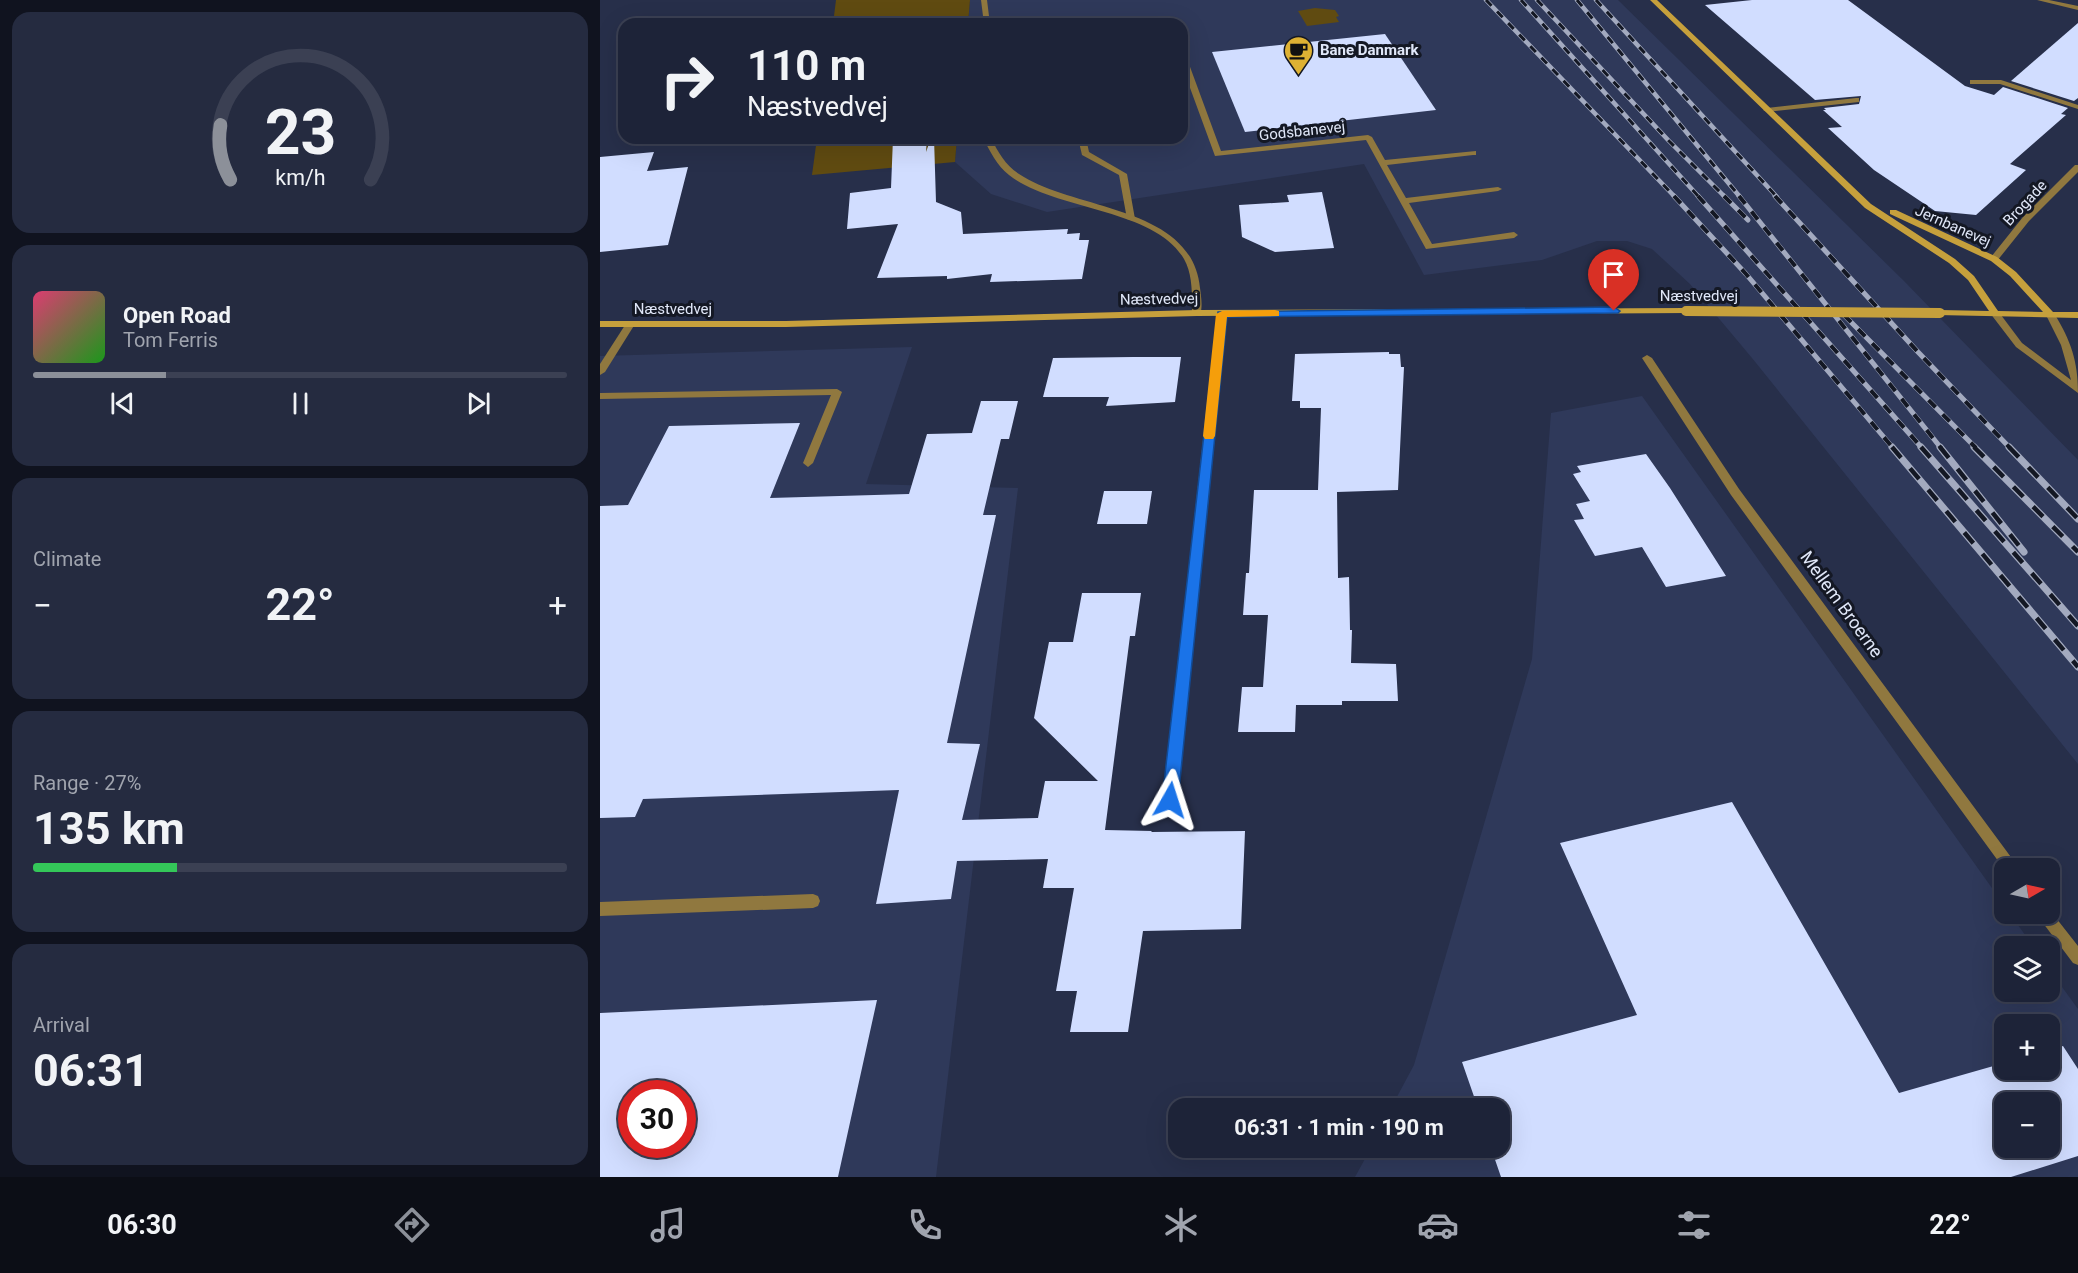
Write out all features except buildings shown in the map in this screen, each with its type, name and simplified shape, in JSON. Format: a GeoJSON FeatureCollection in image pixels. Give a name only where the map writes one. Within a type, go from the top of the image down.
{"type":"FeatureCollection","features":[{"type":"Feature","properties":{"kind":"main road","name":"Jernbanevej"},"geometry":{"type":"LineString","coordinates":[[1653,0],[1868,206],[1952,261],[1971,278],[1995,313]]}},
{"type":"Feature","properties":{"kind":"main road","name":"Jernbanevej"},"geometry":{"type":"LineString","coordinates":[[1834,174],[1904,219],[1994,259],[2013,274],[2051,315]]}},
{"type":"Feature","properties":{"kind":"main road","name":"Næstvedvej"},"geometry":{"type":"LineString","coordinates":[[600,324],[786,324],[1197,313],[1686,311],[2078,315]]}},
{"type":"Feature","properties":{"kind":"street"},"geometry":{"type":"LineString","coordinates":[[984,0],[986,18]]}},
{"type":"Feature","properties":{"kind":"street"},"geometry":{"type":"LineString","coordinates":[[2040,0],[2078,8]]}},
{"type":"Feature","properties":{"kind":"street","name":"Godsbanevej"},"geometry":{"type":"LineString","coordinates":[[1188,73],[1218,154],[1368,137],[1429,248],[1514,235]]}},
{"type":"Feature","properties":{"kind":"street"},"geometry":{"type":"LineString","coordinates":[[1973,82],[2001,82],[2078,107]]}},
{"type":"Feature","properties":{"kind":"street"},"geometry":{"type":"LineString","coordinates":[[1767,110],[1856,100]]}},
{"type":"Feature","properties":{"kind":"street"},"geometry":{"type":"LineString","coordinates":[[990,144],[996,157],[1014,175],[1047,191],[1131,219],[1160,232],[1187,255],[1195,283],[1197,313]]}},
{"type":"Feature","properties":{"kind":"street"},"geometry":{"type":"LineString","coordinates":[[1083,144],[1085,153],[1123,174],[1131,219]]}},
{"type":"Feature","properties":{"kind":"street"},"geometry":{"type":"LineString","coordinates":[[1382,163],[1473,153]]}},
{"type":"Feature","properties":{"kind":"street","name":"Brogade"},"geometry":{"type":"LineString","coordinates":[[1994,259],[2026,219],[2078,167]]}},
{"type":"Feature","properties":{"kind":"street"},"geometry":{"type":"LineString","coordinates":[[1403,201],[1498,189]]}},
{"type":"Feature","properties":{"kind":"street"},"geometry":{"type":"LineString","coordinates":[[1995,313],[2019,345],[2078,388]]}},
{"type":"Feature","properties":{"kind":"street"},"geometry":{"type":"LineString","coordinates":[[1170,800],[1222,314]]}},
{"type":"Feature","properties":{"kind":"street"},"geometry":{"type":"LineString","coordinates":[[2051,315],[2066,345],[2078,388]]}},
{"type":"Feature","properties":{"kind":"street"},"geometry":{"type":"LineString","coordinates":[[600,372],[630,324]]}},
{"type":"Feature","properties":{"kind":"street","name":"Mellem Broerne"},"geometry":{"type":"LineString","coordinates":[[1647,358],[1735,492],[2005,858]]}},
{"type":"Feature","properties":{"kind":"street"},"geometry":{"type":"LineString","coordinates":[[600,396],[837,392],[808,463]]}},
{"type":"Feature","properties":{"kind":"street"},"geometry":{"type":"LineString","coordinates":[[600,909],[813,901]]}},
{"type":"Feature","properties":{"kind":"street"},"geometry":{"type":"LineString","coordinates":[[2052,924],[2078,958]]}},
{"type":"Feature","properties":{"kind":"shaded area"},"geometry":{"type":"Polygon","coordinates":[[[836,0],[970,0],[968,18],[834,18],[836,0]]]}},
{"type":"Feature","properties":{"kind":"shaded area"},"geometry":{"type":"Polygon","coordinates":[[[970,0],[1618,0],[1904,281],[2078,460],[2078,764],[1752,358],[1690,284],[1652,249],[1627,241],[1597,241],[1542,260],[1424,275],[1364,164],[1047,212],[991,194],[955,162],[956,144],[1188,144],[1188,18],[968,18],[970,0]]]}},
{"type":"Feature","properties":{"kind":"shaded area"},"geometry":{"type":"Polygon","coordinates":[[[1315,8],[1335,10],[1339,16],[1336,17],[1339,22],[1307,26],[1298,11],[1315,8]]]}},
{"type":"Feature","properties":{"kind":"shaded area"},"geometry":{"type":"Polygon","coordinates":[[[816,144],[956,144],[955,162],[812,175],[816,144]]]}},
{"type":"Feature","properties":{"kind":"shaded area"},"geometry":{"type":"Polygon","coordinates":[[[912,347],[866,484],[1018,488],[936,1177],[600,1177],[600,356],[912,347]]]}},
{"type":"Feature","properties":{"kind":"shaded area"},"geometry":{"type":"Polygon","coordinates":[[[1642,396],[1994,891],[1994,924],[2017,924],[2026,936],[1994,936],[1994,1002],[2060,1002],[2060,984],[2078,1009],[2078,1177],[1355,1177],[1365,1158],[1510,1158],[1510,1098],[1396,1098],[1414,1065],[1532,659],[1551,413],[1642,396]]]}},
{"type":"Feature","properties":{"kind":"railway"},"geometry":{"type":"LineString","coordinates":[[1486,0],[1675,197]]}},
{"type":"Feature","properties":{"kind":"railway"},"geometry":{"type":"LineString","coordinates":[[1521,0],[1699,197]]}},
{"type":"Feature","properties":{"kind":"railway"},"geometry":{"type":"LineString","coordinates":[[1537,0],[1669,141],[1748,220]]}},
{"type":"Feature","properties":{"kind":"railway"},"geometry":{"type":"LineString","coordinates":[[1577,0],[1740,197]]}},
{"type":"Feature","properties":{"kind":"railway"},"geometry":{"type":"LineString","coordinates":[[1596,0],[1777,197]]}},
{"type":"Feature","properties":{"kind":"railway"},"geometry":{"type":"LineString","coordinates":[[1674,196],[1746,274],[1893,448]]}},
{"type":"Feature","properties":{"kind":"railway"},"geometry":{"type":"LineString","coordinates":[[1698,196],[1922,448]]}},
{"type":"Feature","properties":{"kind":"railway"},"geometry":{"type":"LineString","coordinates":[[1739,196],[1941,448]]}},
{"type":"Feature","properties":{"kind":"railway"},"geometry":{"type":"LineString","coordinates":[[1775,196],[1918,352],[2010,448]]}},
{"type":"Feature","properties":{"kind":"railway"},"geometry":{"type":"LineString","coordinates":[[1844,315],[1976,448]]}},
{"type":"Feature","properties":{"kind":"railway"},"geometry":{"type":"LineString","coordinates":[[1892,447],[2078,667]]}},
{"type":"Feature","properties":{"kind":"railway"},"geometry":{"type":"LineString","coordinates":[[1921,447],[2078,626]]}},
{"type":"Feature","properties":{"kind":"railway"},"geometry":{"type":"LineString","coordinates":[[1940,447],[2024,552]]}},
{"type":"Feature","properties":{"kind":"railway"},"geometry":{"type":"LineString","coordinates":[[1974,447],[2078,552]]}},
{"type":"Feature","properties":{"kind":"railway"},"geometry":{"type":"LineString","coordinates":[[2009,447],[2078,519]]}},
{"type":"Feature","properties":{"kind":"slow traffic"},"geometry":{"type":"LineString","coordinates":[[1209,436],[1222,314],[1275,314]]}},
{"type":"Feature","properties":{"kind":"place","name":"Bane Danmark"},"geometry":{"type":"Point","coordinates":[1299,76]}},
{"type":"Feature","properties":{"kind":"route"},"geometry":{"type":"LineString","coordinates":[[1170,800],[1222,314],[1614,311]]}}]}
